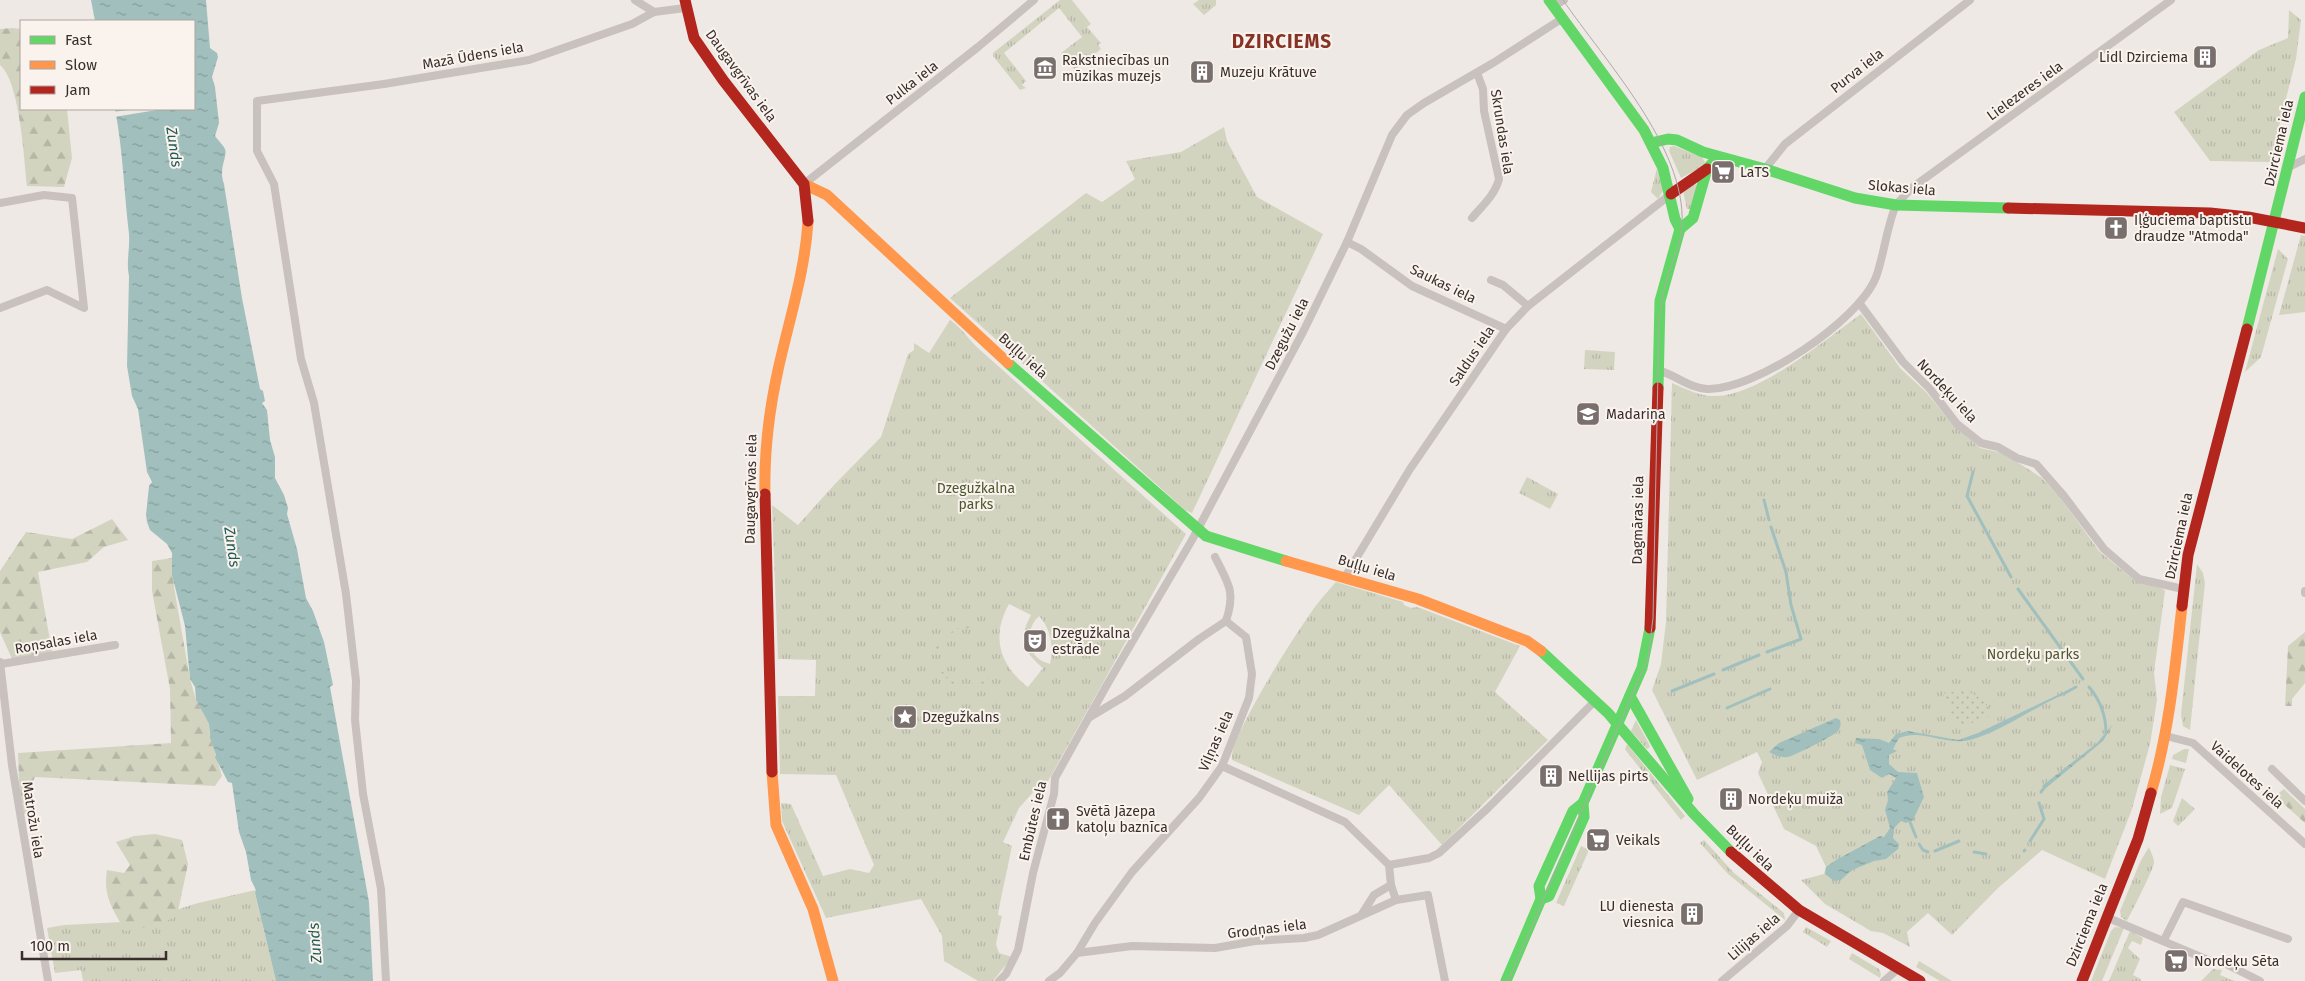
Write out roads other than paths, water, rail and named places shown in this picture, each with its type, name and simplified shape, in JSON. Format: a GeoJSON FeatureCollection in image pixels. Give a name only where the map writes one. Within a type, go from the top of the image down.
{"type":"FeatureCollection","features":[{"type":"Feature","properties":{"kind":"street"},"geometry":{"type":"LineString","coordinates":[[636,0],[654,12]]}},
{"type":"Feature","properties":{"kind":"street","name":"Pulka iela"},"geometry":{"type":"LineString","coordinates":[[804,184],[978,47],[1034,0]]}},
{"type":"Feature","properties":{"kind":"street","name":"Purva iela"},"geometry":{"type":"LineString","coordinates":[[1765,169],[1785,144],[1970,0]]}},
{"type":"Feature","properties":{"kind":"street","name":"Lielezeres iela"},"geometry":{"type":"LineString","coordinates":[[1896,205],[1913,187],[2171,0]]}},
{"type":"Feature","properties":{"kind":"street"},"geometry":{"type":"LineString","coordinates":[[1555,2],[1562,18],[1651,143],[1663,168],[1671,194],[1675,219],[1680,229]]}},
{"type":"Feature","properties":{"kind":"street","name":"Mazā Ūdens iela"},"geometry":{"type":"LineString","coordinates":[[386,981],[381,889],[363,794],[355,720],[356,681],[346,594],[314,403],[301,359],[274,184],[257,152],[257,101],[384,84],[529,60],[632,24],[654,12],[685,4]]}},
{"type":"Feature","properties":{"kind":"street","name":"Daugavgrīvas iela"},"geometry":{"type":"LineString","coordinates":[[685,4],[691,32],[729,88],[804,184],[808,206],[804,254],[770,405],[764,458],[773,806],[776,825],[813,909],[833,981]]}},
{"type":"Feature","properties":{"kind":"street","name":"Dzegužu iela"},"geometry":{"type":"LineString","coordinates":[[1088,718],[1198,529],[1304,330],[1347,242],[1392,135],[1399,124],[1424,103],[1477,73],[1562,18]]}},
{"type":"Feature","properties":{"kind":"street","name":"Skrundas iela"},"geometry":{"type":"LineString","coordinates":[[1472,218],[1488,200],[1499,179],[1484,111],[1483,89],[1477,73]]}},
{"type":"Feature","properties":{"kind":"street","name":"Dzirciema iela"},"geometry":{"type":"LineString","coordinates":[[2081,980],[2147,812],[2166,736],[2183,589],[2199,507],[2275,222],[2305,100]]}},
{"type":"Feature","properties":{"kind":"street","name":"Slokas iela"},"geometry":{"type":"LineString","coordinates":[[1651,143],[1668,139],[1677,140],[1718,157],[1765,169],[1855,198],[1896,205],[2210,213],[2305,228]]}},
{"type":"Feature","properties":{"kind":"street","name":"Dagmāras iela"},"geometry":{"type":"LineString","coordinates":[[1506,981],[1541,899],[1539,886],[1573,811],[1583,803],[1642,668],[1650,634],[1660,300],[1680,229],[1693,218],[1707,169],[1718,157]]}},
{"type":"Feature","properties":{"kind":"street"},"geometry":{"type":"LineString","coordinates":[[2289,167],[2305,159]]}},
{"type":"Feature","properties":{"kind":"street"},"geometry":{"type":"LineString","coordinates":[[1671,194],[1707,169]]}},
{"type":"Feature","properties":{"kind":"street","name":"Buļļu iela"},"geometry":{"type":"LineString","coordinates":[[804,184],[827,195],[969,328],[1206,536],[1226,544],[1418,599],[1527,642],[1550,656],[1596,700],[1694,814],[1740,862],[1800,910],[1920,981]]}},
{"type":"Feature","properties":{"kind":"street","name":"Saldus iela"},"geometry":{"type":"LineString","coordinates":[[1345,577],[1410,469],[1506,329],[1528,306],[1671,194]]}},
{"type":"Feature","properties":{"kind":"street"},"geometry":{"type":"LineString","coordinates":[[0,203],[44,195],[72,198],[84,308],[47,290],[0,308]]}},
{"type":"Feature","properties":{"kind":"street"},"geometry":{"type":"LineString","coordinates":[[1657,370],[1670,374],[1687,384],[1705,389],[1739,385],[1772,369],[1800,351],[1828,331],[1860,304],[1870,290],[1877,276],[1896,205]]}},
{"type":"Feature","properties":{"kind":"street","name":"Saukas iela"},"geometry":{"type":"LineString","coordinates":[[1347,242],[1412,286],[1506,329]]}},
{"type":"Feature","properties":{"kind":"street"},"geometry":{"type":"LineString","coordinates":[[1491,280],[1503,285],[1528,306]]}},
{"type":"Feature","properties":{"kind":"street","name":"Nordeķu iela"},"geometry":{"type":"LineString","coordinates":[[1860,304],[1903,362],[1930,389],[1957,424],[1981,443],[1998,447],[2018,458],[2036,464],[2064,496],[2104,549],[2139,578],[2183,589]]}},
{"type":"Feature","properties":{"kind":"street"},"geometry":{"type":"LineString","coordinates":[[1088,718],[1125,696],[1226,621],[1232,596],[1215,557]]}},
{"type":"Feature","properties":{"kind":"street","name":"Viļņas iela"},"geometry":{"type":"LineString","coordinates":[[1048,981],[1060,973],[1077,953],[1095,923],[1132,872],[1200,798],[1222,766],[1249,698],[1252,674],[1246,637],[1226,621]]}},
{"type":"Feature","properties":{"kind":"street","name":"Roņsalas iela"},"geometry":{"type":"LineString","coordinates":[[0,663],[115,645]]}},
{"type":"Feature","properties":{"kind":"street","name":"Matrožu iela"},"geometry":{"type":"LineString","coordinates":[[0,663],[12,765],[48,981]]}},
{"type":"Feature","properties":{"kind":"street"},"geometry":{"type":"LineString","coordinates":[[1630,696],[1680,783],[1694,814]]}},
{"type":"Feature","properties":{"kind":"street"},"geometry":{"type":"LineString","coordinates":[[1389,865],[1429,858],[1439,853],[1553,744],[1596,700]]}},
{"type":"Feature","properties":{"kind":"street","name":"Embūtes iela"},"geometry":{"type":"LineString","coordinates":[[999,981],[1006,974],[1018,950],[1033,873],[1056,787],[1056,778],[1088,718]]}},
{"type":"Feature","properties":{"kind":"street","name":"Vaidelotes iela"},"geometry":{"type":"LineString","coordinates":[[2166,736],[2193,743],[2305,844]]}},
{"type":"Feature","properties":{"kind":"street"},"geometry":{"type":"LineString","coordinates":[[1222,766],[1345,822],[1389,865],[1391,885],[1396,900]]}},
{"type":"Feature","properties":{"kind":"street"},"geometry":{"type":"LineString","coordinates":[[2272,769],[2305,801]]}},
{"type":"Feature","properties":{"kind":"street","name":"Grodņas iela"},"geometry":{"type":"LineString","coordinates":[[1077,953],[1132,946],[1215,948],[1318,935],[1362,914],[1374,895],[1391,885]]}},
{"type":"Feature","properties":{"kind":"street"},"geometry":{"type":"LineString","coordinates":[[1362,914],[1396,900],[1428,895],[1446,981]]}},
{"type":"Feature","properties":{"kind":"street"},"geometry":{"type":"LineString","coordinates":[[2164,940],[2183,902],[2288,939]]}},
{"type":"Feature","properties":{"kind":"street","name":"Lilijas iela"},"geometry":{"type":"LineString","coordinates":[[1722,981],[1787,926],[1800,910]]}},
{"type":"Feature","properties":{"kind":"street"},"geometry":{"type":"LineString","coordinates":[[2106,917],[2208,960],[2224,963],[2260,981]]}},
{"type":"Feature","properties":{"kind":"street"},"geometry":{"type":"LineString","coordinates":[[1884,981],[1898,968]]}},
{"type":"Feature","properties":{"kind":"water","name":"Zunds"},"geometry":{"type":"Polygon","coordinates":[[[91,0],[206,0],[210,48],[217,53],[218,57],[212,77],[219,123],[215,136],[226,152],[222,168],[222,178],[242,298],[260,389],[263,391],[265,401],[262,403],[267,410],[270,440],[275,457],[275,478],[288,508],[287,514],[297,549],[306,598],[313,611],[324,642],[333,685],[330,687],[369,902],[373,981],[276,981],[255,893],[256,890],[251,880],[246,852],[239,832],[232,783],[228,782],[215,757],[210,738],[209,724],[196,700],[195,687],[190,679],[185,626],[172,575],[172,553],[167,544],[150,530],[147,522],[149,486],[152,482],[147,472],[138,409],[132,396],[127,366],[129,234],[122,156],[115,110],[195,110],[195,20],[95,20],[91,0]]]}},
{"type":"Feature","properties":{"kind":"water"},"geometry":{"type":"Polygon","coordinates":[[[2068,690],[2063,695],[2005,726],[1970,740],[1952,741],[1916,735],[1899,738],[1893,749],[1897,751],[1889,755],[1889,764],[1898,772],[1917,773],[1924,797],[1913,820],[1906,823],[1901,821],[1894,828],[1893,838],[1899,844],[1898,849],[1886,859],[1874,861],[1852,870],[1841,880],[1834,881],[1825,874],[1826,867],[1880,836],[1884,837],[1890,828],[1885,810],[1888,800],[1887,792],[1896,778],[1889,774],[1882,778],[1870,770],[1862,745],[1855,743],[1856,738],[1879,739],[1889,743],[1896,734],[1908,731],[1958,740],[1978,733],[2068,690]]]}},
{"type":"Feature","properties":{"kind":"water"},"geometry":{"type":"Polygon","coordinates":[[[1836,718],[1840,720],[1838,731],[1813,746],[1788,757],[1780,757],[1769,752],[1779,743],[1836,718]]]}},
{"type":"Feature","properties":{"kind":"water"},"geometry":{"type":"Polygon","coordinates":[[[2113,724],[2103,741],[2046,788],[2042,786],[2097,743],[2113,724]]]}},
{"type":"Feature","properties":{"kind":"waterway"},"geometry":{"type":"LineString","coordinates":[[1973,472],[1967,496],[2011,577]]}},
{"type":"Feature","properties":{"kind":"waterway"},"geometry":{"type":"LineString","coordinates":[[1764,500],[1769,520]]}},
{"type":"Feature","properties":{"kind":"waterway"},"geometry":{"type":"LineString","coordinates":[[1767,652],[1801,639],[1791,605],[1786,572],[1771,527]]}},
{"type":"Feature","properties":{"kind":"waterway"},"geometry":{"type":"LineString","coordinates":[[2018,589],[2083,679]]}},
{"type":"Feature","properties":{"kind":"waterway"},"geometry":{"type":"LineString","coordinates":[[1723,670],[1759,655]]}},
{"type":"Feature","properties":{"kind":"waterway"},"geometry":{"type":"LineString","coordinates":[[1672,691],[1714,674]]}},
{"type":"Feature","properties":{"kind":"waterway"},"geometry":{"type":"LineString","coordinates":[[2065,693],[2076,687]]}},
{"type":"Feature","properties":{"kind":"waterway"},"geometry":{"type":"LineString","coordinates":[[2089,687],[2102,708],[2106,733]]}},
{"type":"Feature","properties":{"kind":"waterway"},"geometry":{"type":"LineString","coordinates":[[1727,708],[1770,689]]}},
{"type":"Feature","properties":{"kind":"waterway"},"geometry":{"type":"LineString","coordinates":[[2041,792],[2047,784]]}},
{"type":"Feature","properties":{"kind":"waterway"},"geometry":{"type":"LineString","coordinates":[[2030,841],[2044,819],[2039,803]]}},
{"type":"Feature","properties":{"kind":"waterway"},"geometry":{"type":"LineString","coordinates":[[1910,822],[1916,837]]}},
{"type":"Feature","properties":{"kind":"waterway"},"geometry":{"type":"LineString","coordinates":[[1935,851],[1959,841]]}},
{"type":"Feature","properties":{"kind":"waterway"},"geometry":{"type":"LineString","coordinates":[[1919,844],[1923,850],[1928,852]]}},
{"type":"Feature","properties":{"kind":"waterway"},"geometry":{"type":"LineString","coordinates":[[1974,852],[1986,854]]}},
{"type":"Feature","properties":{"kind":"tram line"},"geometry":{"type":"LineString","coordinates":[[1508,981],[1648,658],[1653,618],[1659,323],[1665,287],[1682,231],[1680,195],[1671,165],[1657,135],[1620,77],[1563,0]]}},
{"type":"Feature","properties":{"kind":"place","name":"Lidl Dzirciema"},"geometry":{"type":"Point","coordinates":[2205,57]}},
{"type":"Feature","properties":{"kind":"place","name":"Rakstniecības un mūzikas muzejs"},"geometry":{"type":"Point","coordinates":[1045,68]}},
{"type":"Feature","properties":{"kind":"place","name":"Muzeju Krātuve"},"geometry":{"type":"Point","coordinates":[1202,72]}},
{"type":"Feature","properties":{"kind":"place","name":"LaTS"},"geometry":{"type":"Point","coordinates":[1723,172]}},
{"type":"Feature","properties":{"kind":"place","name":"Iļģuciema baptistu draudze \"Atmoda\""},"geometry":{"type":"Point","coordinates":[2116,228]}},
{"type":"Feature","properties":{"kind":"place","name":"Madariņa"},"geometry":{"type":"Point","coordinates":[1588,414]}},
{"type":"Feature","properties":{"kind":"place","name":"Dzegužkalna estrāde"},"geometry":{"type":"Point","coordinates":[1035,641]}},
{"type":"Feature","properties":{"kind":"place","name":"Dzegužkalns"},"geometry":{"type":"Point","coordinates":[905,717]}},
{"type":"Feature","properties":{"kind":"place","name":"Nellijas pirts"},"geometry":{"type":"Point","coordinates":[1551,776]}},
{"type":"Feature","properties":{"kind":"place","name":"Nordeķu muiža"},"geometry":{"type":"Point","coordinates":[1731,799]}},
{"type":"Feature","properties":{"kind":"place","name":"Svētā Jāzepa katoļu baznīca"},"geometry":{"type":"Point","coordinates":[1058,819]}},
{"type":"Feature","properties":{"kind":"place","name":"Veikals"},"geometry":{"type":"Point","coordinates":[1598,840]}},
{"type":"Feature","properties":{"kind":"place","name":"LU dienesta viesnica"},"geometry":{"type":"Point","coordinates":[1692,914]}},
{"type":"Feature","properties":{"kind":"place","name":"Nordeķu Sēta"},"geometry":{"type":"Point","coordinates":[2176,961]}},
{"type":"Feature","properties":{"kind":"district","name":"DZIRCIEMS"},"geometry":{"type":"Point","coordinates":[1282,41]}},
{"type":"Feature","properties":{"kind":"park label","name":"Dzegužkalna parks"},"geometry":{"type":"Point","coordinates":[976,496]}},
{"type":"Feature","properties":{"kind":"park label","name":"Nordeķu parks"},"geometry":{"type":"Point","coordinates":[2033,654]}}]}
